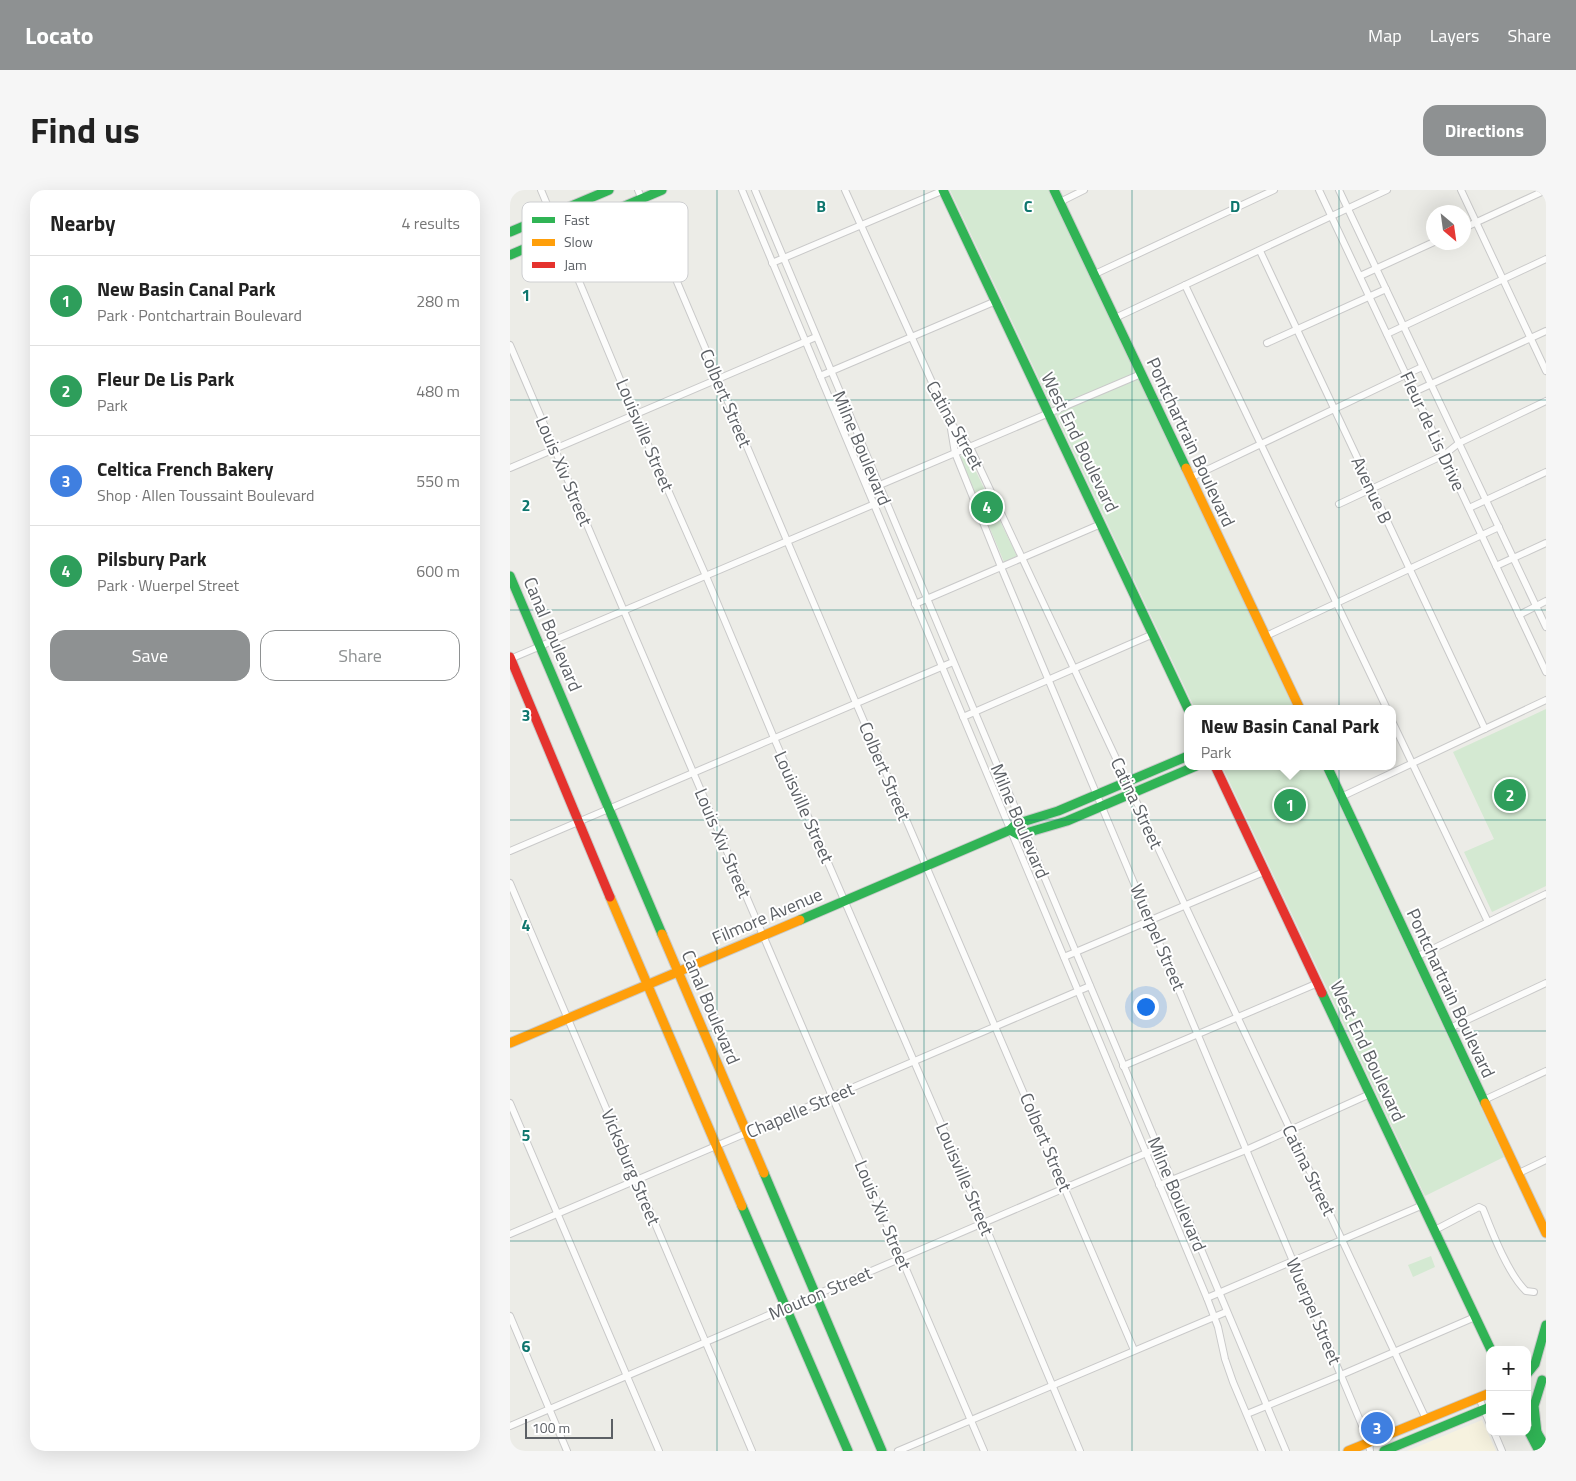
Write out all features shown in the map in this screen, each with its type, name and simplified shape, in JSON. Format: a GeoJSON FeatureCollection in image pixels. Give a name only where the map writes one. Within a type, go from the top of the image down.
{"type":"FeatureCollection","features":[{"type":"Feature","properties":{"kind":"main road"},"geometry":{"type":"LineString","coordinates":[[580,202],[609,190]]}},
{"type":"Feature","properties":{"kind":"main road"},"geometry":{"type":"LineString","coordinates":[[624,202],[640,194],[662,190]]}},
{"type":"Feature","properties":{"kind":"main road","name":"West End Boulevard"},"geometry":{"type":"LineString","coordinates":[[944,190],[1186,705]]}},
{"type":"Feature","properties":{"kind":"main road","name":"Pontchartrain Boulevard"},"geometry":{"type":"LineString","coordinates":[[1054,190],[1298,705]]}},
{"type":"Feature","properties":{"kind":"main road"},"geometry":{"type":"LineString","coordinates":[[510,232],[522,227]]}},
{"type":"Feature","properties":{"kind":"main road"},"geometry":{"type":"LineString","coordinates":[[510,255],[522,250]]}},
{"type":"Feature","properties":{"kind":"main road","name":"Canal Boulevard"},"geometry":{"type":"LineString","coordinates":[[510,576],[882,1451]]}},
{"type":"Feature","properties":{"kind":"main road"},"geometry":{"type":"LineString","coordinates":[[510,659],[647,985],[848,1451]]}},
{"type":"Feature","properties":{"kind":"main road","name":"Filmore Avenue"},"geometry":{"type":"LineString","coordinates":[[510,1043],[1010,830],[1016,824],[1097,796],[1184,758]]}},
{"type":"Feature","properties":{"kind":"main road"},"geometry":{"type":"LineString","coordinates":[[1010,830],[1019,835],[1063,823],[1187,770]]}},
{"type":"Feature","properties":{"kind":"main road","name":"West End Boulevard"},"geometry":{"type":"LineString","coordinates":[[1217,770],[1489,1346]]}},
{"type":"Feature","properties":{"kind":"main road","name":"Pontchartrain Boulevard"},"geometry":{"type":"LineString","coordinates":[[1328,770],[1546,1233]]}},
{"type":"Feature","properties":{"kind":"main road"},"geometry":{"type":"LineString","coordinates":[[1531,1369],[1535,1364],[1546,1325]]}},
{"type":"Feature","properties":{"kind":"main road"},"geometry":{"type":"LineString","coordinates":[[1531,1387],[1544,1378]]}},
{"type":"Feature","properties":{"kind":"main road"},"geometry":{"type":"LineString","coordinates":[[1537,1433],[1533,1419],[1532,1403],[1544,1378]]}},
{"type":"Feature","properties":{"kind":"main road"},"geometry":{"type":"LineString","coordinates":[[1348,1451],[1369,1446],[1426,1418],[1486,1395]]}},
{"type":"Feature","properties":{"kind":"main road"},"geometry":{"type":"LineString","coordinates":[[1384,1451],[1486,1409]]}},
{"type":"Feature","properties":{"kind":"main road"},"geometry":{"type":"LineString","coordinates":[[1531,1423],[1546,1448]]}},
{"type":"Feature","properties":{"kind":"main road"},"geometry":{"type":"LineString","coordinates":[[1531,1436],[1539,1451]]}},
{"type":"Feature","properties":{"kind":"street","name":"Louisville Street"},"geometry":{"type":"LineString","coordinates":[[542,190],[547,202]]}},
{"type":"Feature","properties":{"kind":"street","name":"Milne Boulevard"},"geometry":{"type":"LineString","coordinates":[[742,190],[1207,1298],[1214,1316],[1225,1359],[1262,1451]]}},
{"type":"Feature","properties":{"kind":"street","name":"Milne Boulevard"},"geometry":{"type":"LineString","coordinates":[[755,190],[830,372],[1286,1451]]}},
{"type":"Feature","properties":{"kind":"street","name":"Catina Street"},"geometry":{"type":"LineString","coordinates":[[845,190],[950,422],[970,447],[1426,1418]]}},
{"type":"Feature","properties":{"kind":"street"},"geometry":{"type":"LineString","coordinates":[[772,263],[944,190]]}},
{"type":"Feature","properties":{"kind":"street"},"geometry":{"type":"LineString","coordinates":[[1060,202],[1084,190]]}},
{"type":"Feature","properties":{"kind":"street"},"geometry":{"type":"LineString","coordinates":[[1095,274],[1274,190]]}},
{"type":"Feature","properties":{"kind":"street","name":"Fleur de Lis Drive"},"geometry":{"type":"LineString","coordinates":[[1319,190],[1546,672]]}},
{"type":"Feature","properties":{"kind":"street","name":"Fleur de Lis Drive"},"geometry":{"type":"LineString","coordinates":[[1339,190],[1546,627]]}},
{"type":"Feature","properties":{"kind":"street"},"geometry":{"type":"LineString","coordinates":[[1115,318],[1387,190]]}},
{"type":"Feature","properties":{"kind":"street"},"geometry":{"type":"LineString","coordinates":[[1461,190],[1546,371]]}},
{"type":"Feature","properties":{"kind":"street"},"geometry":{"type":"LineString","coordinates":[[1471,224],[1546,190]]}},
{"type":"Feature","properties":{"kind":"street"},"geometry":{"type":"LineString","coordinates":[[1360,276],[1426,246]]}},
{"type":"Feature","properties":{"kind":"street","name":"Avenue B"},"geometry":{"type":"LineString","coordinates":[[1260,251],[1485,729]]}},
{"type":"Feature","properties":{"kind":"street"},"geometry":{"type":"LineString","coordinates":[[1387,334],[1546,259]]}},
{"type":"Feature","properties":{"kind":"street","name":"Louisville Street"},"geometry":{"type":"LineString","coordinates":[[580,282],[634,413],[846,900],[1080,1451]]}},
{"type":"Feature","properties":{"kind":"street","name":"Colbert Street"},"geometry":{"type":"LineString","coordinates":[[677,282],[1134,1350]]}},
{"type":"Feature","properties":{"kind":"street"},"geometry":{"type":"LineString","coordinates":[[1185,285],[1385,705]]}},
{"type":"Feature","properties":{"kind":"street"},"geometry":{"type":"LineString","coordinates":[[1267,344],[1386,289]]}},
{"type":"Feature","properties":{"kind":"street"},"geometry":{"type":"LineString","coordinates":[[820,376],[996,301]]}},
{"type":"Feature","properties":{"kind":"street"},"geometry":{"type":"LineString","coordinates":[[1414,392],[1546,331]]}},
{"type":"Feature","properties":{"kind":"street"},"geometry":{"type":"LineString","coordinates":[[510,468],[634,413],[816,337]]}},
{"type":"Feature","properties":{"kind":"street","name":"Louis Xiv Street"},"geometry":{"type":"LineString","coordinates":[[510,345],[984,1451]]}},
{"type":"Feature","properties":{"kind":"street"},"geometry":{"type":"LineString","coordinates":[[1190,478],[1422,367]]}},
{"type":"Feature","properties":{"kind":"street"},"geometry":{"type":"LineString","coordinates":[[868,490],[1141,374]]}},
{"type":"Feature","properties":{"kind":"street"},"geometry":{"type":"LineString","coordinates":[[1338,504],[1444,455],[1459,443],[1546,401]]}},
{"type":"Feature","properties":{"kind":"street","name":"Wuerpel Street"},"geometry":{"type":"LineString","coordinates":[[950,422],[955,453],[1001,567],[1151,921],[1369,1446]]}},
{"type":"Feature","properties":{"kind":"street"},"geometry":{"type":"LineString","coordinates":[[1469,508],[1546,472]]}},
{"type":"Feature","properties":{"kind":"street"},"geometry":{"type":"LineString","coordinates":[[510,659],[884,500]]}},
{"type":"Feature","properties":{"kind":"street"},"geometry":{"type":"LineString","coordinates":[[915,604],[1101,524]]}},
{"type":"Feature","properties":{"kind":"street"},"geometry":{"type":"LineString","coordinates":[[1266,636],[1499,527]]}},
{"type":"Feature","properties":{"kind":"street"},"geometry":{"type":"LineString","coordinates":[[1496,566],[1546,543]]}},
{"type":"Feature","properties":{"kind":"street"},"geometry":{"type":"LineString","coordinates":[[1519,615],[1546,601]]}},
{"type":"Feature","properties":{"kind":"street"},"geometry":{"type":"LineString","coordinates":[[963,717],[1152,634]]}},
{"type":"Feature","properties":{"kind":"street"},"geometry":{"type":"LineString","coordinates":[[510,851],[954,662]]}},
{"type":"Feature","properties":{"kind":"street"},"geometry":{"type":"LineString","coordinates":[[1341,797],[1546,700]]}},
{"type":"Feature","properties":{"kind":"street"},"geometry":{"type":"LineString","coordinates":[[1396,729],[1488,922]]}},
{"type":"Feature","properties":{"kind":"street"},"geometry":{"type":"LineString","coordinates":[[1064,957],[1266,871]]}},
{"type":"Feature","properties":{"kind":"street","name":"Vicksburg Street"},"geometry":{"type":"LineString","coordinates":[[510,883],[752,1451]]}},
{"type":"Feature","properties":{"kind":"street"},"geometry":{"type":"LineString","coordinates":[[1416,957],[1546,894]]}},
{"type":"Feature","properties":{"kind":"street"},"geometry":{"type":"LineString","coordinates":[[1123,1066],[1318,983]]}},
{"type":"Feature","properties":{"kind":"street"},"geometry":{"type":"LineString","coordinates":[[1450,1028],[1546,983]]}},
{"type":"Feature","properties":{"kind":"street","name":"Chapelle Street"},"geometry":{"type":"LineString","coordinates":[[510,1234],[1090,986]]}},
{"type":"Feature","properties":{"kind":"street"},"geometry":{"type":"LineString","coordinates":[[1484,1100],[1546,1071]]}},
{"type":"Feature","properties":{"kind":"street"},"geometry":{"type":"LineString","coordinates":[[1159,1185],[1246,1150],[1370,1094]]}},
{"type":"Feature","properties":{"kind":"street"},"geometry":{"type":"LineString","coordinates":[[510,1103],[659,1451]]}},
{"type":"Feature","properties":{"kind":"street","name":"Mouton Street"},"geometry":{"type":"LineString","coordinates":[[510,1426],[1158,1148]]}},
{"type":"Feature","properties":{"kind":"street"},"geometry":{"type":"LineString","coordinates":[[1519,1173],[1546,1160]]}},
{"type":"Feature","properties":{"kind":"street"},"geometry":{"type":"LineString","coordinates":[[1207,1298],[1423,1205]]}},
{"type":"Feature","properties":{"kind":"street"},"geometry":{"type":"LineString","coordinates":[[1435,1230],[1479,1207],[1483,1209],[1516,1279],[1526,1291],[1534,1292]]}},
{"type":"Feature","properties":{"kind":"street"},"geometry":{"type":"LineString","coordinates":[[898,1451],[1226,1312]]}},
{"type":"Feature","properties":{"kind":"street"},"geometry":{"type":"LineString","coordinates":[[510,1316],[567,1451]]}},
{"type":"Feature","properties":{"kind":"street"},"geometry":{"type":"LineString","coordinates":[[1246,1414],[1475,1317]]}},
{"type":"Feature","properties":{"kind":"street"},"geometry":{"type":"LineString","coordinates":[[1479,1398],[1486,1408]]}},
{"type":"Feature","properties":{"kind":"street"},"geometry":{"type":"LineString","coordinates":[[1496,1436],[1502,1451]]}},
{"type":"Feature","properties":{"kind":"shaded area"},"geometry":{"type":"Polygon","coordinates":[[[1482,1420],[1486,1429],[1486,1436],[1489,1436],[1496,1451],[1407,1451],[1482,1420]]]}},
{"type":"Feature","properties":{"kind":"green space"},"geometry":{"type":"Polygon","coordinates":[[[950,190],[1050,190],[1292,705],[1193,705],[950,190]]]}},
{"type":"Feature","properties":{"kind":"green space"},"geometry":{"type":"Polygon","coordinates":[[[967,453],[1017,556],[1004,562],[960,457],[967,453]]]}},
{"type":"Feature","properties":{"kind":"green space"},"geometry":{"type":"Polygon","coordinates":[[[1546,709],[1546,886],[1492,912],[1464,852],[1494,839],[1453,752],[1546,709]]]}},
{"type":"Feature","properties":{"kind":"green space"},"geometry":{"type":"Polygon","coordinates":[[[1224,770],[1323,770],[1504,1157],[1425,1196],[1224,770]]]}},
{"type":"Feature","properties":{"kind":"green space"},"geometry":{"type":"Polygon","coordinates":[[[1431,1256],[1435,1267],[1413,1277],[1408,1265],[1431,1256]]]}},
{"type":"Feature","properties":{"kind":"traffic: fast"},"geometry":{"type":"LineString","coordinates":[[581,202],[609,190]]}},
{"type":"Feature","properties":{"kind":"traffic: fast"},"geometry":{"type":"LineString","coordinates":[[634,202],[662,190]]}},
{"type":"Feature","properties":{"kind":"traffic: fast"},"geometry":{"type":"LineString","coordinates":[[943,190],[1186,705]]}},
{"type":"Feature","properties":{"kind":"traffic: fast"},"geometry":{"type":"LineString","coordinates":[[1054,190],[1186,468]]}},
{"type":"Feature","properties":{"kind":"traffic: fast"},"geometry":{"type":"LineString","coordinates":[[510,232],[522,227]]}},
{"type":"Feature","properties":{"kind":"traffic: fast"},"geometry":{"type":"LineString","coordinates":[[510,255],[522,250]]}},
{"type":"Feature","properties":{"kind":"traffic: fast"},"geometry":{"type":"LineString","coordinates":[[510,576],[662,934]]}},
{"type":"Feature","properties":{"kind":"traffic: fast"},"geometry":{"type":"LineString","coordinates":[[800,920],[1010,830],[1016,824],[1058,811],[1184,758]]}},
{"type":"Feature","properties":{"kind":"traffic: fast"},"geometry":{"type":"LineString","coordinates":[[1010,830],[1019,835],[1067,821],[1187,770]]}},
{"type":"Feature","properties":{"kind":"traffic: fast"},"geometry":{"type":"LineString","coordinates":[[1329,770],[1485,1103]]}},
{"type":"Feature","properties":{"kind":"traffic: fast"},"geometry":{"type":"LineString","coordinates":[[1322,993],[1489,1346]]}},
{"type":"Feature","properties":{"kind":"traffic: fast"},"geometry":{"type":"LineString","coordinates":[[764,1173],[882,1451]]}},
{"type":"Feature","properties":{"kind":"traffic: fast"},"geometry":{"type":"LineString","coordinates":[[742,1206],[848,1451]]}},
{"type":"Feature","properties":{"kind":"traffic: fast"},"geometry":{"type":"LineString","coordinates":[[1531,1369],[1535,1364],[1546,1325]]}},
{"type":"Feature","properties":{"kind":"traffic: fast"},"geometry":{"type":"LineString","coordinates":[[1537,1433],[1534,1406],[1542,1380]]}},
{"type":"Feature","properties":{"kind":"traffic: fast"},"geometry":{"type":"LineString","coordinates":[[1384,1451],[1486,1409]]}},
{"type":"Feature","properties":{"kind":"traffic: fast"},"geometry":{"type":"LineString","coordinates":[[1535,1429],[1546,1448]]}},
{"type":"Feature","properties":{"kind":"traffic: fast"},"geometry":{"type":"LineString","coordinates":[[1531,1436],[1539,1451]]}},
{"type":"Feature","properties":{"kind":"traffic: slow"},"geometry":{"type":"LineString","coordinates":[[1186,468],[1298,705]]}},
{"type":"Feature","properties":{"kind":"traffic: slow"},"geometry":{"type":"LineString","coordinates":[[610,897],[742,1206]]}},
{"type":"Feature","properties":{"kind":"traffic: slow"},"geometry":{"type":"LineString","coordinates":[[510,1043],[800,920]]}},
{"type":"Feature","properties":{"kind":"traffic: slow"},"geometry":{"type":"LineString","coordinates":[[662,934],[764,1173]]}},
{"type":"Feature","properties":{"kind":"traffic: slow"},"geometry":{"type":"LineString","coordinates":[[1485,1103],[1546,1233]]}},
{"type":"Feature","properties":{"kind":"traffic: slow"},"geometry":{"type":"LineString","coordinates":[[1348,1451],[1486,1395]]}},
{"type":"Feature","properties":{"kind":"traffic: jam"},"geometry":{"type":"LineString","coordinates":[[510,657],[610,897]]}},
{"type":"Feature","properties":{"kind":"traffic: jam"},"geometry":{"type":"LineString","coordinates":[[1217,770],[1322,993]]}},
{"type":"Feature","properties":{"kind":"place","name":"Pilsbury Park"},"geometry":{"type":"Point","coordinates":[987,507]}},
{"type":"Feature","properties":{"kind":"place","name":"Fleur De Lis Park"},"geometry":{"type":"Point","coordinates":[1510,795]}},
{"type":"Feature","properties":{"kind":"place","name":"New Basin Canal Park"},"geometry":{"type":"Point","coordinates":[1290,805]}},
{"type":"Feature","properties":{"kind":"place","name":"Celtica French Bakery"},"geometry":{"type":"Point","coordinates":[1377,1428]}}]}
